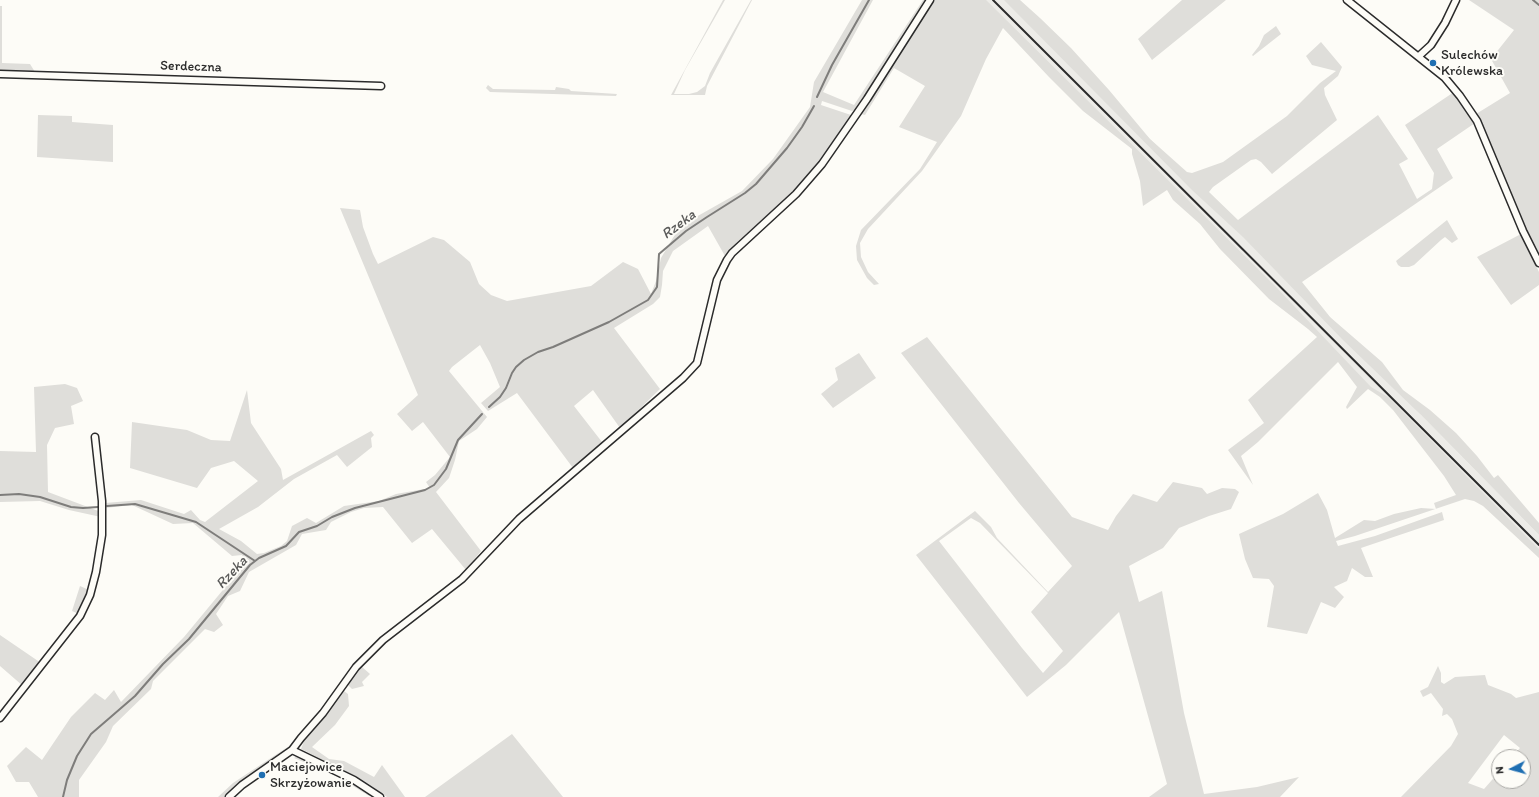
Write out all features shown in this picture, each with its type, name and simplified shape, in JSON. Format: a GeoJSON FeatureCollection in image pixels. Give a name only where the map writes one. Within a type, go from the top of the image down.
{"type":"FeatureCollection","features":[{"type":"Feature","properties":{"kind":"street"},"geometry":{"type":"LineString","coordinates":[[1347,0],[1445,78],[1474,117],[1539,263]]}},
{"type":"Feature","properties":{"kind":"street"},"geometry":{"type":"LineString","coordinates":[[1419,56],[1431,45],[1445,23],[1456,0]]}},
{"type":"Feature","properties":{"kind":"street"},"geometry":{"type":"LineString","coordinates":[[229,797],[247,782],[292,750],[323,713],[356,667],[383,640],[462,579],[519,519],[683,378],[697,363],[718,280],[727,260],[732,253],[796,194],[822,164],[867,99],[929,2]]}},
{"type":"Feature","properties":{"kind":"street","name":"Serdeczna"},"geometry":{"type":"LineString","coordinates":[[0,74],[381,86]]}},
{"type":"Feature","properties":{"kind":"street"},"geometry":{"type":"LineString","coordinates":[[0,718],[80,616],[90,595],[96,572],[102,535],[102,502],[95,437]]}},
{"type":"Feature","properties":{"kind":"street"},"geometry":{"type":"LineString","coordinates":[[292,750],[354,780],[380,797]]}},
{"type":"Feature","properties":{"kind":"shaded area"},"geometry":{"type":"Polygon","coordinates":[[[723,0],[725,0],[685,70],[674,94],[689,94],[697,92],[705,86],[710,73],[752,0],[707,86],[705,95],[671,95],[723,0]]]}},
{"type":"Feature","properties":{"kind":"shaded area"},"geometry":{"type":"Polygon","coordinates":[[[862,0],[873,0],[823,92],[854,105],[923,0],[928,0],[856,109],[852,111],[822,101],[821,105],[851,115],[851,119],[823,158],[801,185],[737,242],[725,256],[708,226],[673,251],[663,271],[660,297],[653,304],[614,328],[660,389],[620,428],[593,390],[574,406],[602,442],[573,468],[517,393],[488,411],[481,403],[500,387],[490,363],[480,345],[449,371],[487,417],[477,429],[459,441],[449,478],[436,492],[481,551],[466,570],[432,529],[412,543],[383,507],[364,508],[351,512],[331,522],[326,530],[302,534],[296,545],[249,572],[240,591],[228,596],[216,614],[223,625],[214,632],[205,629],[153,681],[151,689],[113,726],[106,742],[79,780],[79,797],[38,797],[29,782],[16,782],[7,766],[26,747],[42,760],[71,717],[95,693],[105,700],[114,690],[121,702],[184,637],[246,562],[242,555],[232,556],[193,523],[173,524],[132,505],[105,508],[105,503],[141,500],[184,514],[191,510],[200,520],[205,522],[258,481],[234,461],[211,468],[197,488],[130,468],[132,422],[187,430],[211,440],[230,441],[247,390],[251,423],[281,469],[283,480],[371,431],[374,435],[371,438],[372,447],[347,467],[337,455],[294,479],[258,507],[219,529],[241,541],[257,554],[264,553],[281,546],[287,541],[292,526],[307,518],[316,523],[344,506],[379,501],[396,494],[430,488],[426,482],[435,475],[450,457],[423,422],[412,431],[397,414],[418,395],[340,208],[360,210],[363,227],[378,264],[433,237],[444,240],[470,262],[479,284],[491,295],[507,301],[591,286],[623,262],[638,269],[651,294],[656,281],[661,258],[680,226],[742,191],[773,159],[810,107],[814,82],[862,0]]]}},
{"type":"Feature","properties":{"kind":"shaded area"},"geometry":{"type":"Polygon","coordinates":[[[934,0],[986,0],[1275,286],[1371,387],[1388,397],[1539,549],[1539,558],[1483,506],[1474,501],[1465,499],[1436,509],[1434,503],[1456,495],[1444,476],[1393,410],[1380,397],[1368,389],[1347,409],[1346,407],[1357,387],[1338,362],[1258,442],[1241,456],[1253,485],[1228,450],[1264,423],[1248,400],[1317,337],[1269,299],[1220,249],[1200,224],[1173,200],[1167,190],[1143,206],[1140,181],[1132,154],[1132,149],[1083,111],[1003,28],[986,59],[961,116],[922,171],[868,229],[860,243],[861,257],[868,272],[879,284],[874,285],[867,278],[857,260],[856,246],[861,230],[920,169],[937,142],[899,127],[925,86],[894,68],[865,115],[861,114],[934,0]]]}},
{"type":"Feature","properties":{"kind":"shaded area"},"geometry":{"type":"Polygon","coordinates":[[[981,0],[1013,0],[1150,139],[1301,282],[1330,317],[1421,415],[1539,535],[1539,552],[1394,407],[1367,387],[1178,193],[981,0]]]}},
{"type":"Feature","properties":{"kind":"shaded area"},"geometry":{"type":"Polygon","coordinates":[[[1004,0],[1020,0],[1040,18],[1071,48],[1150,139],[1187,172],[1192,173],[1223,162],[1287,116],[1320,83],[1336,71],[1312,65],[1306,56],[1321,42],[1342,67],[1338,76],[1324,88],[1325,95],[1337,120],[1272,174],[1261,162],[1256,159],[1251,160],[1213,187],[1209,192],[1238,220],[1378,115],[1408,159],[1399,164],[1417,199],[1432,189],[1434,173],[1405,125],[1454,92],[1475,123],[1437,149],[1453,178],[1302,282],[1330,317],[1382,362],[1403,390],[1430,410],[1456,433],[1477,456],[1494,478],[1498,475],[1539,523],[1539,535],[1421,415],[1343,340],[1243,237],[1192,190],[1004,0]]]}},
{"type":"Feature","properties":{"kind":"shaded area"},"geometry":{"type":"Polygon","coordinates":[[[1182,0],[1226,0],[1152,60],[1138,39],[1182,0]]]}},
{"type":"Feature","properties":{"kind":"shaded area"},"geometry":{"type":"Polygon","coordinates":[[[1469,0],[1539,0],[1539,255],[1529,236],[1476,114],[1510,93],[1491,59],[1514,30],[1469,0]]]}},
{"type":"Feature","properties":{"kind":"shaded area"},"geometry":{"type":"Polygon","coordinates":[[[0,6],[2,6],[2,63],[30,64],[35,72],[0,71],[0,6]]]}},
{"type":"Feature","properties":{"kind":"shaded area"},"geometry":{"type":"Polygon","coordinates":[[[1276,26],[1281,34],[1253,56],[1252,55],[1259,46],[1264,35],[1276,26]]]}},
{"type":"Feature","properties":{"kind":"shaded area"},"geometry":{"type":"Polygon","coordinates":[[[488,85],[493,89],[555,90],[556,87],[569,89],[571,91],[617,94],[616,96],[490,92],[486,88],[488,85]]]}},
{"type":"Feature","properties":{"kind":"shaded area"},"geometry":{"type":"Polygon","coordinates":[[[38,115],[72,116],[72,122],[113,125],[113,162],[37,157],[38,115]]]}},
{"type":"Feature","properties":{"kind":"shaded area"},"geometry":{"type":"Polygon","coordinates":[[[1447,220],[1458,239],[1452,243],[1445,237],[1414,265],[1409,267],[1401,267],[1398,265],[1396,261],[1447,220]]]}},
{"type":"Feature","properties":{"kind":"shaded area"},"geometry":{"type":"Polygon","coordinates":[[[1521,234],[1539,272],[1539,285],[1511,305],[1477,257],[1521,234]]]}},
{"type":"Feature","properties":{"kind":"shaded area"},"geometry":{"type":"Polygon","coordinates":[[[927,337],[1072,517],[1108,530],[1116,516],[1133,494],[1157,502],[1173,482],[1202,488],[1207,494],[1222,488],[1235,489],[1239,492],[1231,509],[1179,528],[1163,548],[1129,566],[1139,602],[1162,591],[1184,713],[1204,794],[1257,787],[1299,777],[1280,797],[1149,797],[1167,784],[1119,612],[1066,665],[1027,697],[916,555],[975,511],[991,527],[997,538],[1048,592],[1072,566],[1019,503],[901,353],[927,337]],[[971,518],[939,541],[1043,673],[1063,651],[1031,612],[1048,593],[980,523],[971,518]]]}},
{"type":"Feature","properties":{"kind":"shaded area"},"geometry":{"type":"Polygon","coordinates":[[[859,353],[876,378],[833,408],[821,394],[838,380],[835,368],[859,353]]]}},
{"type":"Feature","properties":{"kind":"shaded area"},"geometry":{"type":"Polygon","coordinates":[[[65,384],[77,388],[83,401],[71,406],[74,424],[55,428],[47,445],[48,492],[101,512],[101,517],[69,510],[40,501],[0,502],[0,451],[36,452],[34,387],[65,384]]]}},
{"type":"Feature","properties":{"kind":"shaded area"},"geometry":{"type":"Polygon","coordinates":[[[1318,493],[1327,510],[1335,538],[1364,520],[1375,521],[1394,514],[1421,508],[1435,509],[1336,541],[1338,546],[1375,536],[1442,512],[1444,520],[1361,548],[1373,577],[1365,577],[1352,568],[1347,581],[1334,587],[1344,597],[1335,608],[1321,602],[1307,634],[1267,627],[1274,586],[1269,579],[1253,578],[1245,559],[1239,534],[1283,514],[1318,493]]]}},
{"type":"Feature","properties":{"kind":"shaded area"},"geometry":{"type":"Polygon","coordinates":[[[80,586],[89,590],[79,614],[72,611],[80,586]]]}},
{"type":"Feature","properties":{"kind":"shaded area"},"geometry":{"type":"Polygon","coordinates":[[[0,635],[41,663],[23,686],[0,666],[0,635]]]}},
{"type":"Feature","properties":{"kind":"shaded area"},"geometry":{"type":"Polygon","coordinates":[[[361,666],[370,674],[362,682],[364,686],[352,689],[348,685],[361,666]]]}},
{"type":"Feature","properties":{"kind":"shaded area"},"geometry":{"type":"Polygon","coordinates":[[[1438,666],[1441,673],[1441,682],[1444,684],[1455,677],[1485,675],[1488,685],[1511,694],[1516,698],[1539,692],[1539,797],[1401,797],[1451,746],[1458,734],[1452,719],[1447,714],[1442,716],[1443,709],[1431,693],[1423,697],[1420,691],[1428,687],[1438,666]]]}},
{"type":"Feature","properties":{"kind":"shaded area"},"geometry":{"type":"Polygon","coordinates":[[[344,691],[348,694],[349,706],[335,725],[312,747],[329,759],[344,761],[374,777],[382,765],[405,797],[387,797],[357,777],[301,749],[307,734],[344,691]]]}},
{"type":"Feature","properties":{"kind":"shaded area"},"geometry":{"type":"Polygon","coordinates":[[[512,734],[563,797],[425,797],[512,734]]]}},
{"type":"Feature","properties":{"kind":"shaded area"},"geometry":{"type":"Polygon","coordinates":[[[289,746],[260,767],[225,797],[218,797],[233,783],[289,746]]]}},
{"type":"Feature","properties":{"kind":"shaded area"},"geometry":{"type":"Polygon","coordinates":[[[297,756],[352,781],[371,794],[369,796],[337,776],[294,758],[297,756]]]}},
{"type":"Feature","properties":{"kind":"waterway","name":"Rzeka"},"geometry":{"type":"LineString","coordinates":[[817,97],[832,65],[869,0]]}},
{"type":"Feature","properties":{"kind":"waterway"},"geometry":{"type":"LineString","coordinates":[[1533,0],[1539,5]]}},
{"type":"Feature","properties":{"kind":"waterway","name":"Rzeka"},"geometry":{"type":"LineString","coordinates":[[489,407],[500,397],[506,388],[512,373],[524,360],[538,352],[553,347],[609,322],[648,300],[657,287],[659,254],[686,231],[745,193],[756,184],[787,148],[802,127],[814,106]]}},
{"type":"Feature","properties":{"kind":"waterway","name":"Rzeka"},"geometry":{"type":"LineString","coordinates":[[63,797],[67,780],[77,756],[91,734],[135,696],[163,664],[189,639],[250,565],[259,558],[286,546],[299,532],[317,526],[332,517],[355,508],[425,490],[434,485],[446,469],[458,440],[482,414]]}},
{"type":"Feature","properties":{"kind":"waterway"},"geometry":{"type":"LineString","coordinates":[[0,495],[19,494],[40,497],[71,507],[98,507]]}},
{"type":"Feature","properties":{"kind":"waterway"},"geometry":{"type":"LineString","coordinates":[[107,506],[135,504],[196,522],[255,561]]}},
{"type":"Feature","properties":{"kind":"railway"},"geometry":{"type":"LineString","coordinates":[[993,0],[1539,545]]}},
{"type":"Feature","properties":{"kind":"place","name":"Sulechów Królewska"},"geometry":{"type":"Point","coordinates":[1433,63]}},
{"type":"Feature","properties":{"kind":"place","name":"Maciejowice Skrzyżowanie"},"geometry":{"type":"Point","coordinates":[262,775]}}]}
